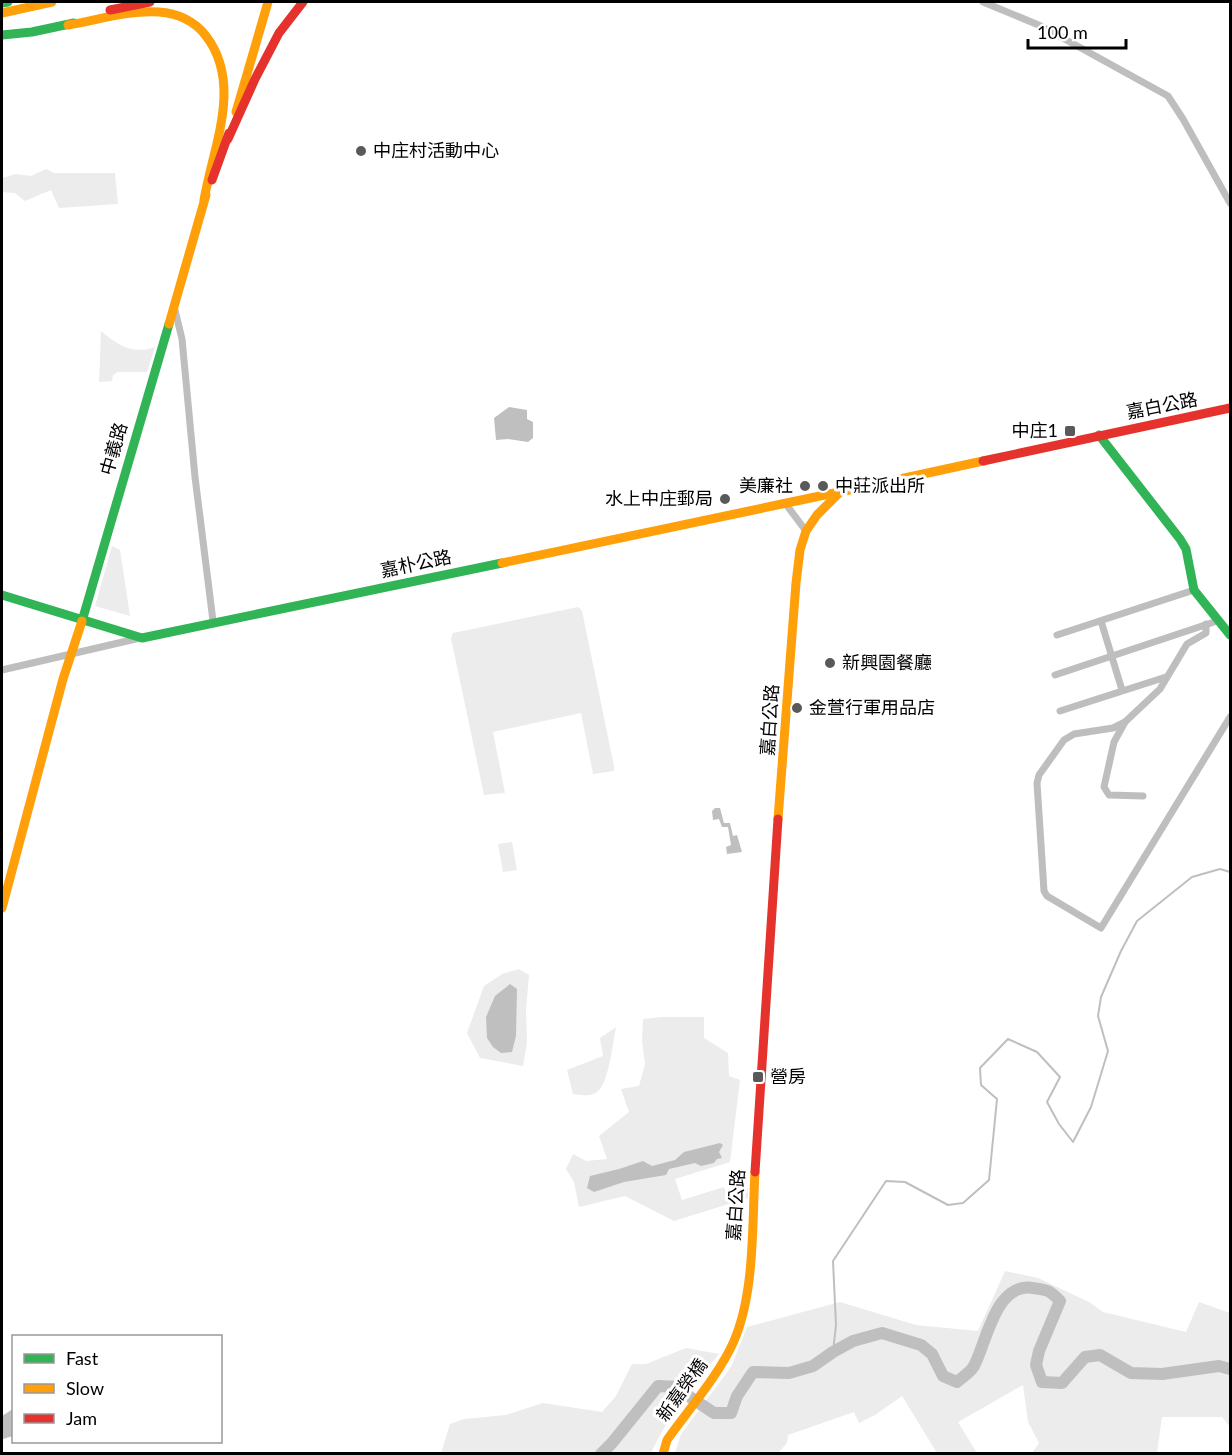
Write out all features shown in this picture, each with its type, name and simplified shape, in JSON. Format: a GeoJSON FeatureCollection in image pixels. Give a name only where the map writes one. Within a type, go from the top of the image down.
{"type":"FeatureCollection","features":[{"type":"Feature","properties":{"kind":"main road"},"geometry":{"type":"LineString","coordinates":[[2,3],[8,2]]}},
{"type":"Feature","properties":{"kind":"main road"},"geometry":{"type":"LineString","coordinates":[[2,13],[52,2]]}},
{"type":"Feature","properties":{"kind":"main road"},"geometry":{"type":"LineString","coordinates":[[68,25],[111,10],[150,2]]}},
{"type":"Feature","properties":{"kind":"main road","name":"中義路"},"geometry":{"type":"LineString","coordinates":[[2,908],[71,653],[173,304],[204,200],[228,139],[268,2]]}},
{"type":"Feature","properties":{"kind":"main road"},"geometry":{"type":"LineString","coordinates":[[228,139],[279,33],[303,2]]}},
{"type":"Feature","properties":{"kind":"main road"},"geometry":{"type":"LineString","coordinates":[[2,34],[32,32],[142,12],[174,14],[198,26],[219,53],[226,90],[222,120],[204,200]]}},
{"type":"Feature","properties":{"kind":"main road","name":"嘉白公路"},"geometry":{"type":"LineString","coordinates":[[725,1359],[735,1339],[748,1293],[769,943],[796,583],[800,549],[806,531],[821,511],[840,492],[1230,408]]}},
{"type":"Feature","properties":{"kind":"main road"},"geometry":{"type":"LineString","coordinates":[[1100,435],[1180,539],[1186,549],[1194,590],[1230,635]]}},
{"type":"Feature","properties":{"kind":"main road","name":"嘉朴公路"},"geometry":{"type":"LineString","coordinates":[[142,638],[213,621],[840,492]]}},
{"type":"Feature","properties":{"kind":"main road"},"geometry":{"type":"LineString","coordinates":[[2,595],[142,638]]}},
{"type":"Feature","properties":{"kind":"main road","name":"新嘉榮橋"},"geometry":{"type":"LineString","coordinates":[[663,1454],[667,1440],[725,1359]]}},
{"type":"Feature","properties":{"kind":"street"},"geometry":{"type":"LineString","coordinates":[[983,2],[1041,26],[1168,96],[1230,203]]}},
{"type":"Feature","properties":{"kind":"street"},"geometry":{"type":"LineString","coordinates":[[173,304],[182,339],[195,477],[213,621]]}},
{"type":"Feature","properties":{"kind":"street"},"geometry":{"type":"LineString","coordinates":[[785,503],[806,531]]}},
{"type":"Feature","properties":{"kind":"street"},"geometry":{"type":"LineString","coordinates":[[1057,635],[1194,590]]}},
{"type":"Feature","properties":{"kind":"street"},"geometry":{"type":"LineString","coordinates":[[1101,621],[1122,690]]}},
{"type":"Feature","properties":{"kind":"street"},"geometry":{"type":"LineString","coordinates":[[1055,675],[1217,621]]}},
{"type":"Feature","properties":{"kind":"street"},"geometry":{"type":"LineString","coordinates":[[1206,624],[1206,633],[1187,644],[1160,689],[1125,722],[1113,728],[1074,734],[1064,740],[1039,775],[1037,783],[1044,891],[1047,896],[1101,928],[1230,717]]}},
{"type":"Feature","properties":{"kind":"street"},"geometry":{"type":"LineString","coordinates":[[2,670],[142,638]]}},
{"type":"Feature","properties":{"kind":"street"},"geometry":{"type":"LineString","coordinates":[[1060,711],[1166,677]]}},
{"type":"Feature","properties":{"kind":"street"},"geometry":{"type":"LineString","coordinates":[[1125,722],[1114,742],[1104,788],[1109,795],[1143,796]]}},
{"type":"Feature","properties":{"kind":"shaded area"},"geometry":{"type":"Polygon","coordinates":[[[46,169],[54,173],[115,173],[118,204],[59,208],[51,190],[25,201],[15,193],[2,192],[2,178],[16,174],[31,176],[46,169]]]}},
{"type":"Feature","properties":{"kind":"shaded area"},"geometry":{"type":"Polygon","coordinates":[[[101,331],[113,341],[126,347],[140,350],[155,347],[147,372],[118,372],[113,375],[112,381],[99,382],[101,331]]]}},
{"type":"Feature","properties":{"kind":"shaded area"},"geometry":{"type":"Polygon","coordinates":[[[509,407],[527,410],[527,419],[533,422],[533,438],[528,442],[496,440],[494,418],[509,407]]]}},
{"type":"Feature","properties":{"kind":"shaded area"},"geometry":{"type":"Polygon","coordinates":[[[112,546],[120,550],[130,616],[95,606],[112,546]]]}},
{"type":"Feature","properties":{"kind":"shaded area"},"geometry":{"type":"Polygon","coordinates":[[[578,607],[582,611],[614,771],[593,774],[581,713],[493,732],[505,793],[484,795],[451,638],[453,633],[578,607]]]}},
{"type":"Feature","properties":{"kind":"shaded area"},"geometry":{"type":"Polygon","coordinates":[[[720,808],[724,823],[730,823],[733,836],[737,835],[742,852],[727,854],[726,847],[731,845],[728,827],[722,827],[719,819],[713,820],[712,811],[720,808]]]}},
{"type":"Feature","properties":{"kind":"shaded area"},"geometry":{"type":"Polygon","coordinates":[[[512,842],[517,870],[503,872],[498,844],[512,842]]]}},
{"type":"Feature","properties":{"kind":"shaded area"},"geometry":{"type":"Polygon","coordinates":[[[519,969],[529,975],[526,1010],[527,1043],[523,1066],[480,1058],[467,1033],[484,986],[502,974],[519,969]]]}},
{"type":"Feature","properties":{"kind":"shaded area"},"geometry":{"type":"Polygon","coordinates":[[[510,984],[517,989],[516,1036],[512,1052],[501,1053],[487,1038],[486,1017],[495,996],[510,984]]]}},
{"type":"Feature","properties":{"kind":"shaded area"},"geometry":{"type":"Polygon","coordinates":[[[704,1017],[704,1038],[728,1053],[729,1076],[740,1080],[730,1162],[675,1179],[682,1200],[724,1187],[726,1192],[748,1188],[748,1198],[674,1221],[625,1196],[579,1207],[574,1182],[566,1169],[573,1154],[586,1161],[607,1159],[599,1136],[629,1112],[621,1089],[639,1086],[645,1064],[642,1041],[643,1019],[704,1017]]]}},
{"type":"Feature","properties":{"kind":"shaded area"},"geometry":{"type":"Polygon","coordinates":[[[616,1027],[605,1080],[601,1087],[591,1095],[573,1094],[567,1070],[603,1056],[600,1038],[616,1027]]]}},
{"type":"Feature","properties":{"kind":"shaded area"},"geometry":{"type":"Polygon","coordinates":[[[720,1143],[723,1145],[719,1152],[722,1158],[717,1159],[714,1163],[701,1166],[695,1163],[669,1169],[666,1175],[624,1182],[594,1192],[587,1188],[590,1176],[643,1161],[652,1166],[675,1160],[684,1152],[720,1143]]]}},
{"type":"Feature","properties":{"kind":"shaded area"},"geometry":{"type":"Polygon","coordinates":[[[1005,1271],[1038,1278],[1089,1302],[1103,1312],[1186,1332],[1199,1302],[1230,1313],[1230,1427],[1222,1417],[1162,1417],[1157,1453],[1032,1453],[1039,1443],[1028,1422],[1023,1385],[958,1422],[977,1453],[937,1453],[902,1396],[859,1423],[854,1412],[788,1435],[787,1443],[778,1453],[675,1453],[681,1434],[731,1367],[747,1327],[840,1302],[916,1325],[978,1331],[1005,1271]]]}},
{"type":"Feature","properties":{"kind":"shaded area"},"geometry":{"type":"Polygon","coordinates":[[[686,1348],[719,1354],[673,1414],[651,1453],[441,1453],[450,1424],[464,1419],[506,1415],[543,1403],[602,1412],[616,1396],[632,1364],[646,1364],[686,1348]]]}},
{"type":"Feature","properties":{"kind":"shaded area"},"geometry":{"type":"Polygon","coordinates":[[[12,1410],[12,1436],[3,1439],[2,1416],[12,1410]]]}},
{"type":"Feature","properties":{"kind":"waterway"},"geometry":{"type":"LineString","coordinates":[[833,1352],[836,1325],[833,1261],[886,1181],[905,1182],[948,1205],[963,1203],[989,1180],[997,1099],[981,1085],[980,1068],[1008,1039],[1037,1052],[1060,1077],[1047,1102],[1059,1124],[1073,1142],[1091,1107],[1108,1051],[1098,1016],[1101,997],[1137,921],[1192,877],[1220,869],[1230,872]]}},
{"type":"Feature","properties":{"kind":"waterway"},"geometry":{"type":"LineString","coordinates":[[601,1454],[658,1386],[681,1387],[687,1395],[714,1413],[731,1413],[737,1396],[753,1372],[789,1373],[813,1366],[853,1341],[882,1333],[921,1345],[932,1354],[943,1376],[957,1382],[974,1366],[988,1329],[1001,1304],[1010,1294],[1020,1289],[1045,1290],[1060,1301],[1039,1351],[1036,1365],[1042,1382],[1062,1383],[1085,1357],[1100,1355],[1131,1373],[1162,1374],[1219,1366],[1230,1369]]}},
{"type":"Feature","properties":{"kind":"traffic: fast"},"geometry":{"type":"LineString","coordinates":[[2,3],[8,2]]}},
{"type":"Feature","properties":{"kind":"traffic: fast"},"geometry":{"type":"LineString","coordinates":[[2,35],[32,32],[74,23]]}},
{"type":"Feature","properties":{"kind":"traffic: fast"},"geometry":{"type":"LineString","coordinates":[[82,621],[169,324]]}},
{"type":"Feature","properties":{"kind":"traffic: fast"},"geometry":{"type":"LineString","coordinates":[[1099,435],[1180,539],[1186,549],[1194,590],[1230,635]]}},
{"type":"Feature","properties":{"kind":"traffic: fast"},"geometry":{"type":"LineString","coordinates":[[2,595],[142,638],[502,563]]}},
{"type":"Feature","properties":{"kind":"traffic: slow"},"geometry":{"type":"LineString","coordinates":[[2,13],[52,2]]}},
{"type":"Feature","properties":{"kind":"traffic: slow"},"geometry":{"type":"LineString","coordinates":[[236,112],[268,2]]}},
{"type":"Feature","properties":{"kind":"traffic: slow"},"geometry":{"type":"LineString","coordinates":[[68,25],[124,14],[159,12],[185,19],[197,26],[206,36],[217,55],[223,74],[224,95],[222,116],[204,200]]}},
{"type":"Feature","properties":{"kind":"traffic: slow"},"geometry":{"type":"LineString","coordinates":[[169,324],[206,195]]}},
{"type":"Feature","properties":{"kind":"traffic: slow"},"geometry":{"type":"LineString","coordinates":[[778,819],[796,583],[800,550],[806,531],[817,515],[840,492],[983,461]]}},
{"type":"Feature","properties":{"kind":"traffic: slow"},"geometry":{"type":"LineString","coordinates":[[502,563],[839,492]]}},
{"type":"Feature","properties":{"kind":"traffic: slow"},"geometry":{"type":"LineString","coordinates":[[2,908],[63,679],[82,621]]}},
{"type":"Feature","properties":{"kind":"traffic: slow"},"geometry":{"type":"LineString","coordinates":[[663,1454],[667,1440],[728,1354],[741,1322],[749,1280],[755,1172]]}},
{"type":"Feature","properties":{"kind":"traffic: jam"},"geometry":{"type":"LineString","coordinates":[[110,10],[150,2]]}},
{"type":"Feature","properties":{"kind":"traffic: jam"},"geometry":{"type":"LineString","coordinates":[[228,139],[279,33],[303,2]]}},
{"type":"Feature","properties":{"kind":"traffic: jam"},"geometry":{"type":"LineString","coordinates":[[212,180],[229,133]]}},
{"type":"Feature","properties":{"kind":"traffic: jam"},"geometry":{"type":"LineString","coordinates":[[983,461],[1230,408]]}},
{"type":"Feature","properties":{"kind":"traffic: jam"},"geometry":{"type":"LineString","coordinates":[[755,1172],[778,819]]}},
{"type":"Feature","properties":{"kind":"place","name":"中庄村活動中心"},"geometry":{"type":"Point","coordinates":[361,151]}},
{"type":"Feature","properties":{"kind":"place","name":"中庄1"},"geometry":{"type":"Point","coordinates":[1070,431]}},
{"type":"Feature","properties":{"kind":"place","name":"美廉社"},"geometry":{"type":"Point","coordinates":[805,486]}},
{"type":"Feature","properties":{"kind":"place","name":"中莊派出所"},"geometry":{"type":"Point","coordinates":[823,486]}},
{"type":"Feature","properties":{"kind":"place","name":"水上中庄郵局"},"geometry":{"type":"Point","coordinates":[725,499]}},
{"type":"Feature","properties":{"kind":"place","name":"新興園餐廳"},"geometry":{"type":"Point","coordinates":[830,663]}},
{"type":"Feature","properties":{"kind":"place","name":"金萱行軍用品店"},"geometry":{"type":"Point","coordinates":[797,708]}},
{"type":"Feature","properties":{"kind":"place","name":"營房"},"geometry":{"type":"Point","coordinates":[758,1077]}}]}
